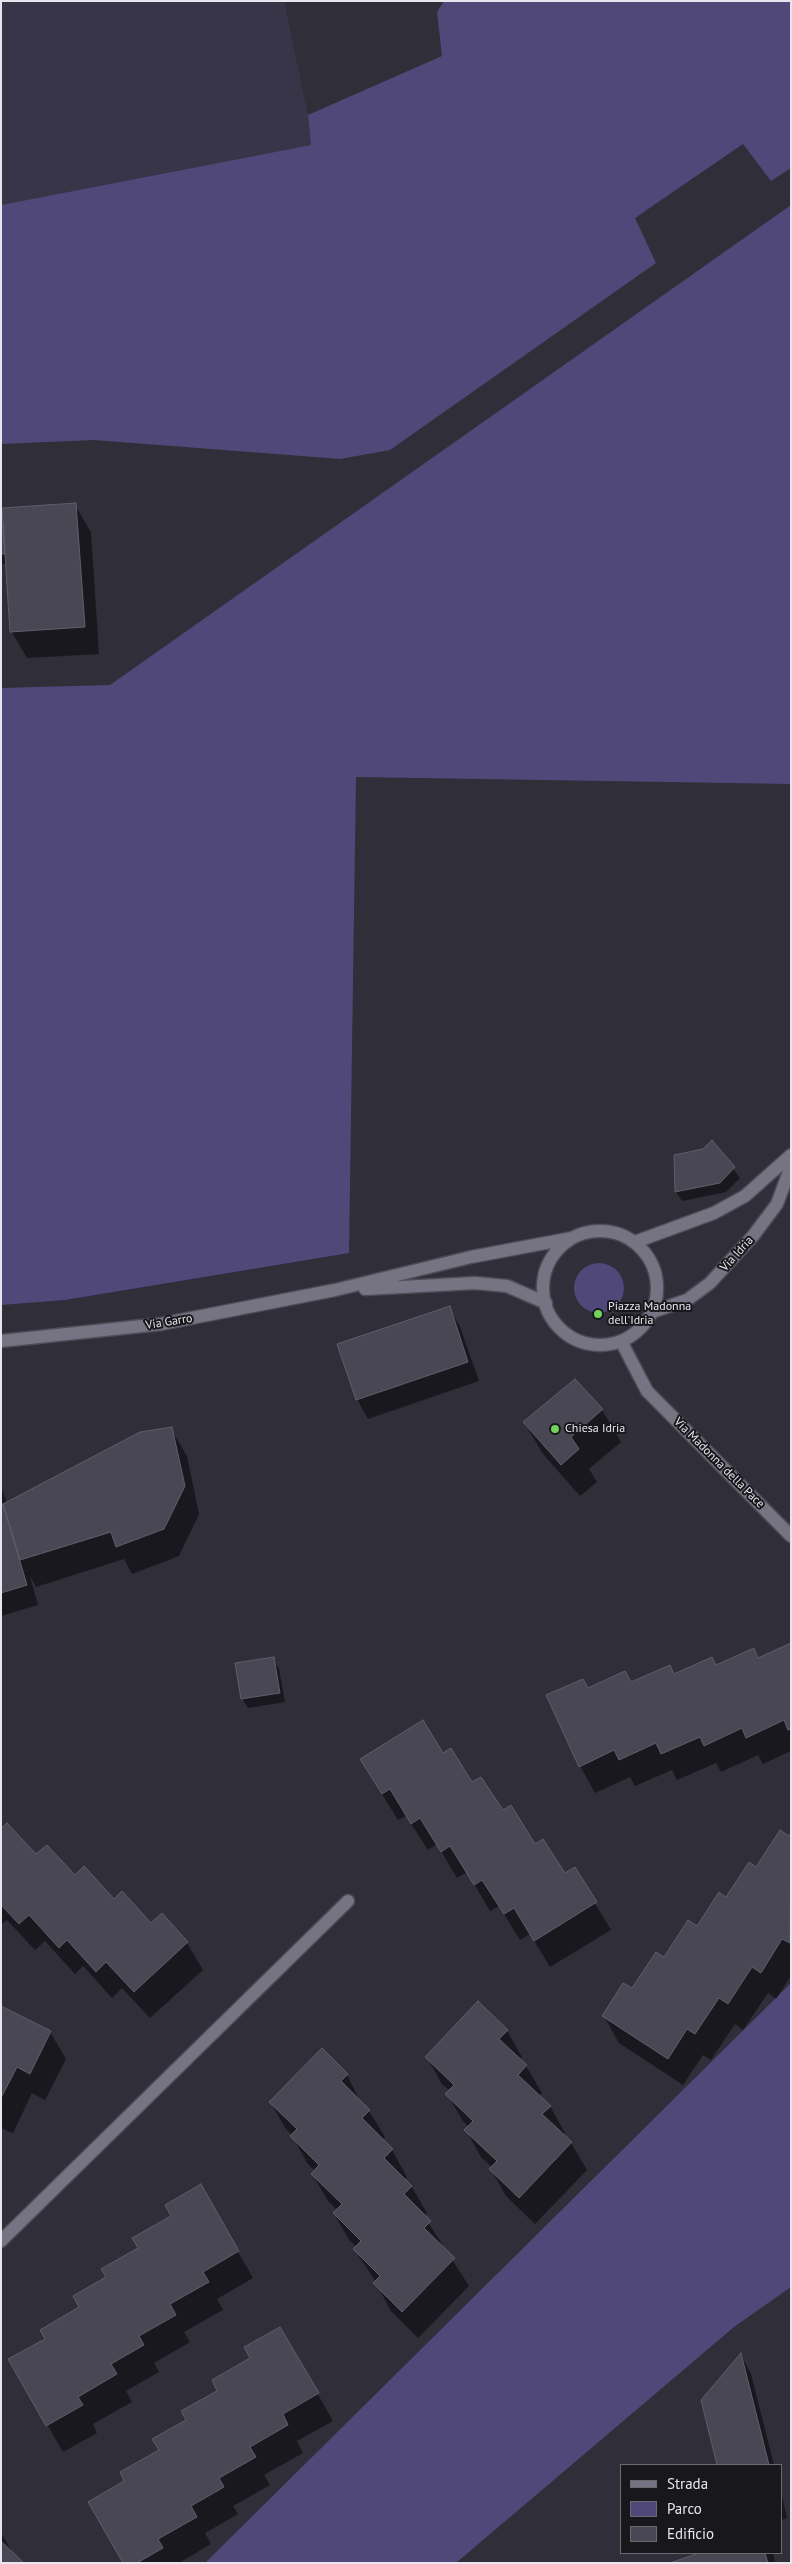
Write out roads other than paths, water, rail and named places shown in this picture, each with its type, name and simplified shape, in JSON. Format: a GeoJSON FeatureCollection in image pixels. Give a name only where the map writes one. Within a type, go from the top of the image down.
{"type":"FeatureCollection","features":[{"type":"Feature","properties":{"kind":"street"},"geometry":{"type":"LineString","coordinates":[[635,1242],[714,1213],[745,1196],[791,1155]]}},
{"type":"Feature","properties":{"kind":"street","name":"Via Idria"},"geometry":{"type":"LineString","coordinates":[[652,1312],[687,1300],[710,1283],[753,1236],[777,1204],[791,1166]]}},
{"type":"Feature","properties":{"kind":"street"},"geometry":{"type":"LineString","coordinates":[[593,1231],[616,1232],[635,1242],[648,1256],[656,1274],[657,1293],[652,1312],[634,1334],[621,1341],[602,1345],[584,1342],[566,1334],[553,1320],[546,1303],[544,1284],[548,1266],[558,1250],[572,1238],[593,1231]]}},
{"type":"Feature","properties":{"kind":"street","name":"Via Garro"},"geometry":{"type":"LineString","coordinates":[[1,1341],[161,1324],[335,1290],[471,1257],[572,1238]]}},
{"type":"Feature","properties":{"kind":"street","name":"Via Garro"},"geometry":{"type":"LineString","coordinates":[[335,1290],[475,1283],[507,1286],[546,1303]]}},
{"type":"Feature","properties":{"kind":"street","name":"Via Madonna della Pace"},"geometry":{"type":"LineString","coordinates":[[621,1341],[647,1391],[791,1536]]}},
{"type":"Feature","properties":{"kind":"street"},"geometry":{"type":"LineString","coordinates":[[1,2241],[348,1901]]}},
{"type":"Feature","properties":{"kind":"place","name":"Piazza Madonna dell'Idria"},"geometry":{"type":"Point","coordinates":[598,1314]}},
{"type":"Feature","properties":{"kind":"place","name":"Chiesa Idria"},"geometry":{"type":"Point","coordinates":[555,1429]}}]}
